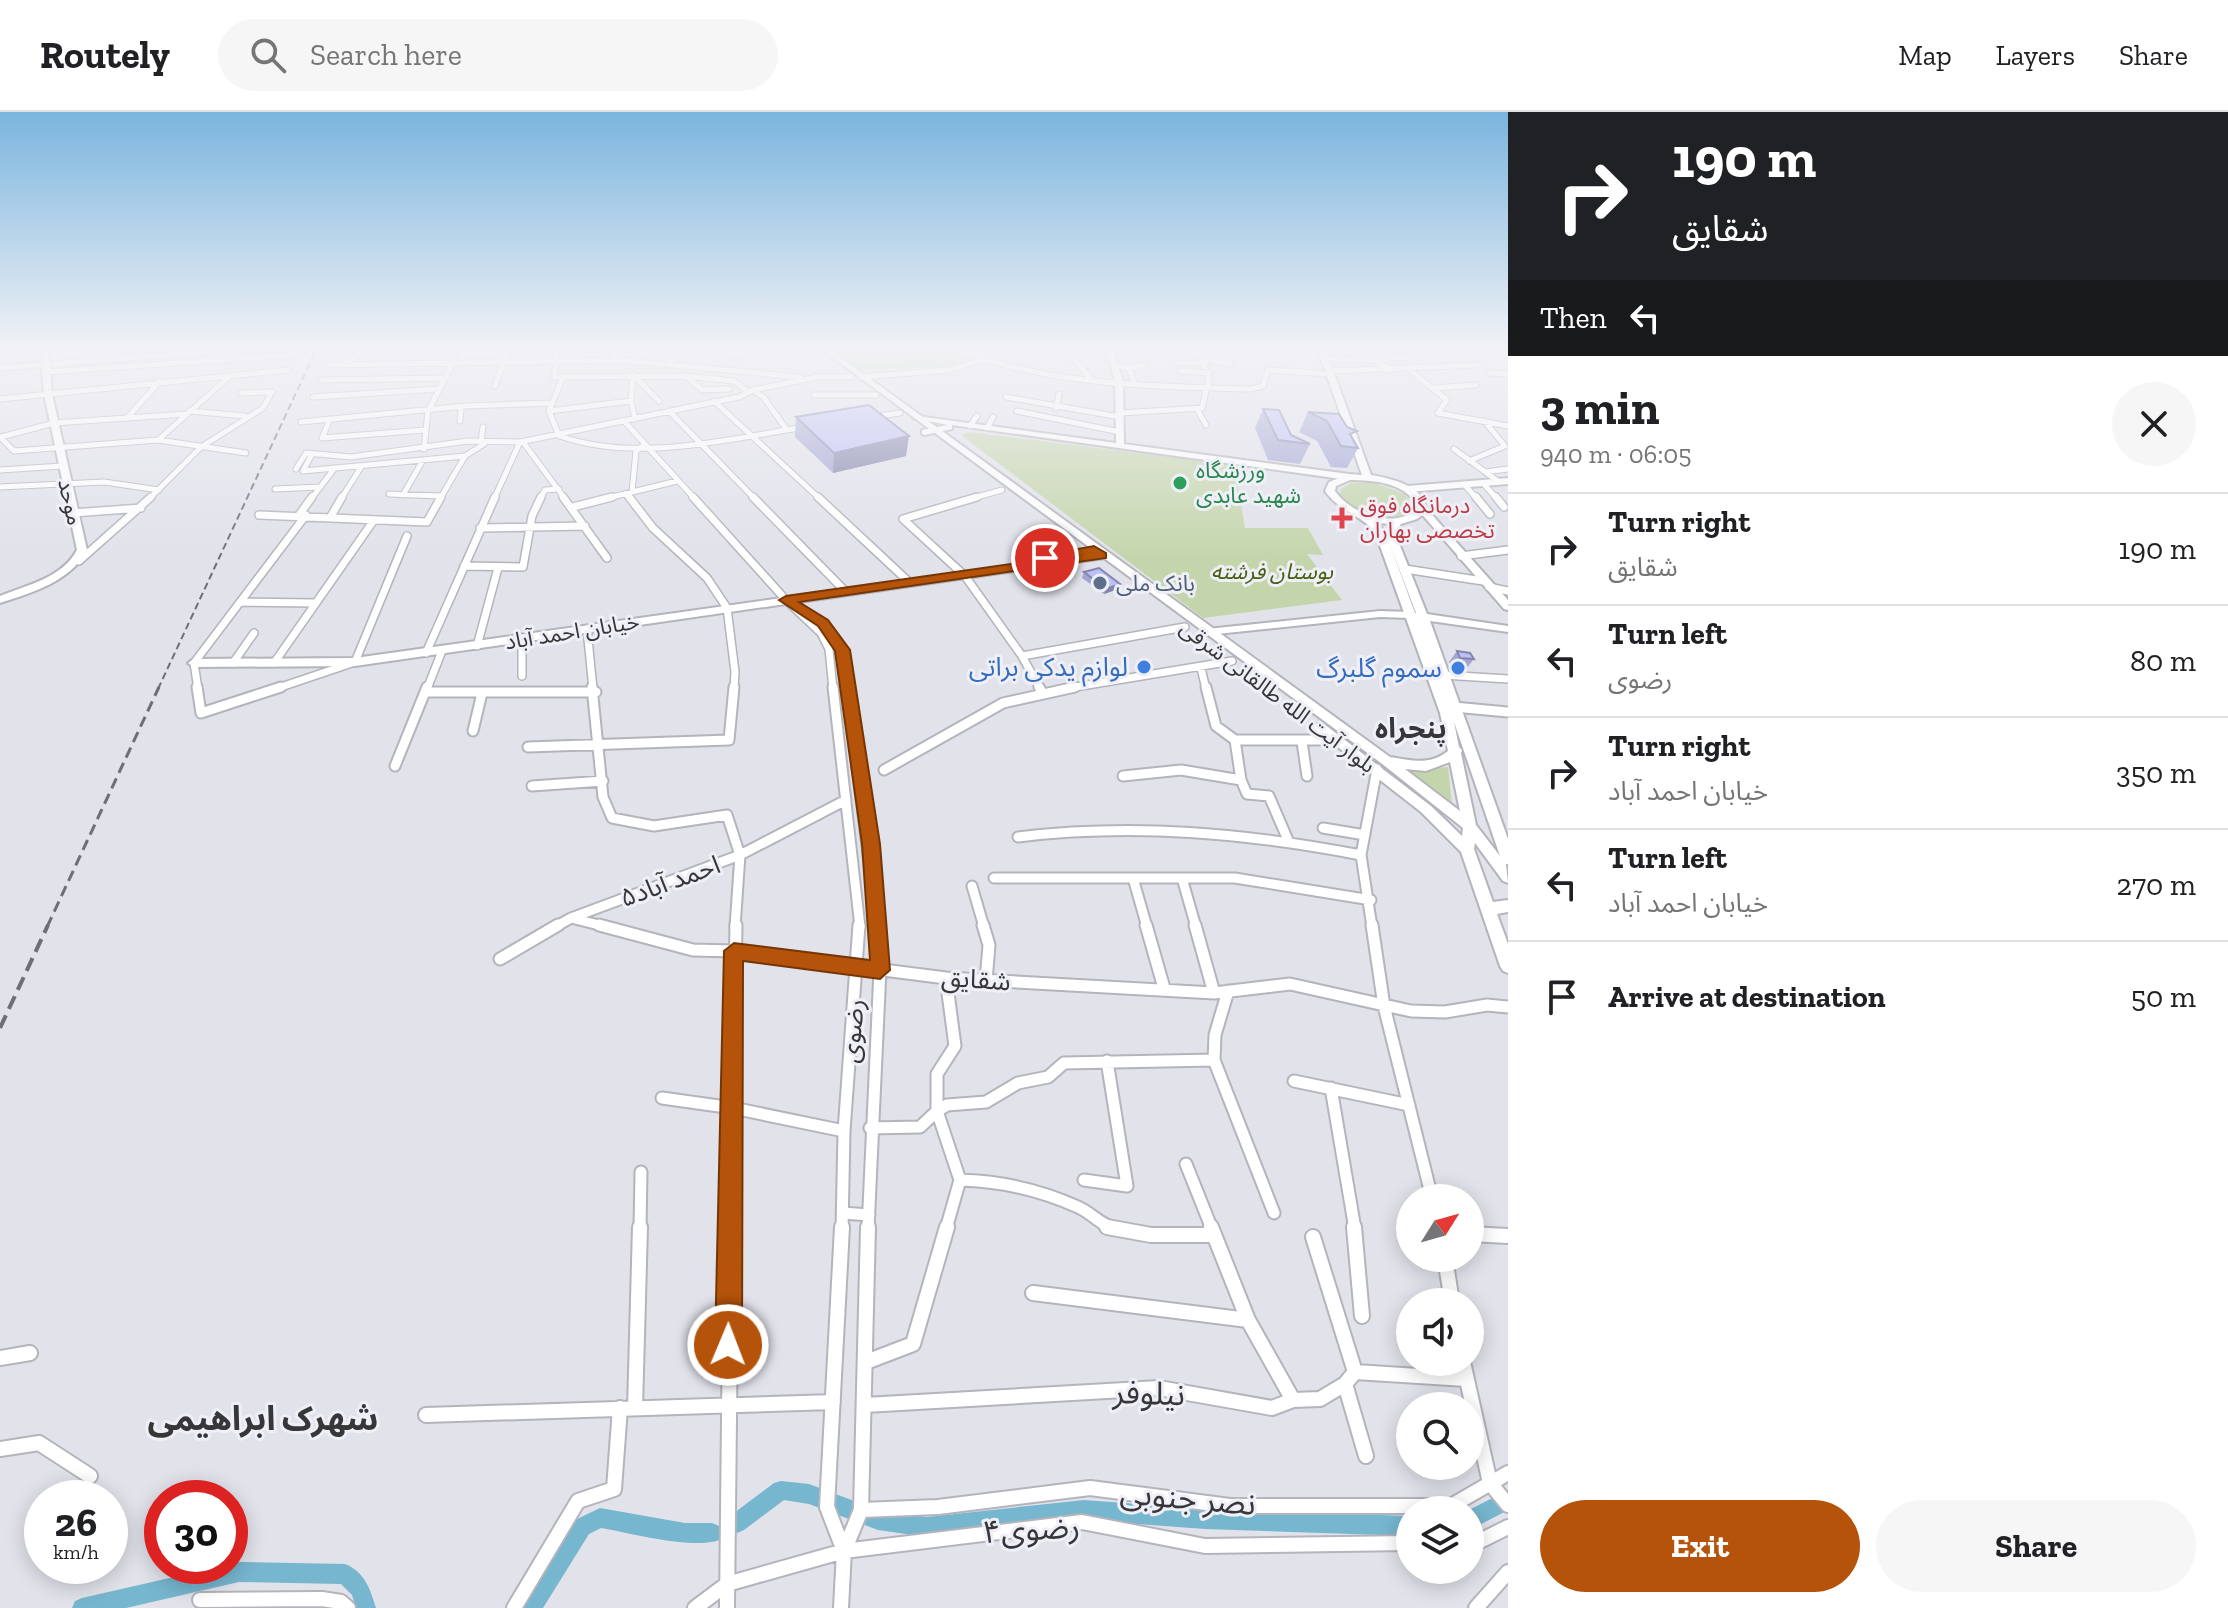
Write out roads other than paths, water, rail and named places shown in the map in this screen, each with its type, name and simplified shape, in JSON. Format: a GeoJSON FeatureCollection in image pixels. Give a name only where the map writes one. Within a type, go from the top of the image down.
{"type":"FeatureCollection","features":[{"type":"Feature","properties":{"kind":"main road","name":"موحد"},"geometry":{"type":"LineString","coordinates":[[53,418],[82,550],[79,561]]}},
{"type":"Feature","properties":{"kind":"main road","name":"بلوار آیت الله طالقانی شرقی"},"geometry":{"type":"LineString","coordinates":[[908,418],[1338,740],[1381,764],[1467,849]]}},
{"type":"Feature","properties":{"kind":"main road"},"geometry":{"type":"LineString","coordinates":[[917,418],[1367,477],[1407,489],[1504,482]]}},
{"type":"Feature","properties":{"kind":"main road","name":"بلوار آیت الله طالقانی شرقی"},"geometry":{"type":"LineString","coordinates":[[917,418],[929,431],[1059,533],[1207,632],[1381,764],[1470,826]]}},
{"type":"Feature","properties":{"kind":"main road"},"geometry":{"type":"LineString","coordinates":[[1120,418],[1120,445]]}},
{"type":"Feature","properties":{"kind":"main road"},"geometry":{"type":"LineString","coordinates":[[1346,418],[1367,477]]}},
{"type":"Feature","properties":{"kind":"main road"},"geometry":{"type":"LineString","coordinates":[[929,431],[957,425]]}},
{"type":"Feature","properties":{"kind":"main road"},"geometry":{"type":"LineString","coordinates":[[1349,477],[1332,484],[1331,494],[1341,505],[1368,517],[1398,521],[1410,519],[1423,510]]}},
{"type":"Feature","properties":{"kind":"main road"},"geometry":{"type":"LineString","coordinates":[[1407,489],[1461,556],[1508,607]]}},
{"type":"Feature","properties":{"kind":"main road"},"geometry":{"type":"LineString","coordinates":[[1368,517],[1380,532],[1443,675],[1502,827],[1508,859]]}},
{"type":"Feature","properties":{"kind":"main road"},"geometry":{"type":"LineString","coordinates":[[1398,521],[1390,533],[1405,569],[1456,750],[1470,826],[1467,849],[1508,966]]}},
{"type":"Feature","properties":{"kind":"main road"},"geometry":{"type":"LineString","coordinates":[[1045,558],[1058,546],[1059,533]]}},
{"type":"Feature","properties":{"kind":"main road","name":"خیابان احمد آباد"},"geometry":{"type":"LineString","coordinates":[[194,663],[355,662],[947,577],[1045,558],[1093,554]]}},
{"type":"Feature","properties":{"kind":"main road","name":"خیابان احمد آباد"},"geometry":{"type":"LineString","coordinates":[[963,574],[1093,554]]}},
{"type":"Feature","properties":{"kind":"main road"},"geometry":{"type":"LineString","coordinates":[[0,600],[55,576],[79,561]]}},
{"type":"Feature","properties":{"kind":"main road"},"geometry":{"type":"LineString","coordinates":[[1207,632],[1380,614],[1418,621],[1508,629]]}},
{"type":"Feature","properties":{"kind":"main road"},"geometry":{"type":"LineString","coordinates":[[1446,624],[1508,638]]}},
{"type":"Feature","properties":{"kind":"main road"},"geometry":{"type":"LineString","coordinates":[[1381,764],[1431,766],[1448,760],[1456,750]]}},
{"type":"Feature","properties":{"kind":"main road"},"geometry":{"type":"LineString","coordinates":[[1470,826],[1508,877]]}},
{"type":"Feature","properties":{"kind":"main road"},"geometry":{"type":"LineString","coordinates":[[1487,909],[1508,906]]}},
{"type":"Feature","properties":{"kind":"street"},"geometry":{"type":"LineString","coordinates":[[0,437],[54,423],[127,418]]}},
{"type":"Feature","properties":{"kind":"street"},"geometry":{"type":"LineString","coordinates":[[158,440],[182,418]]}},
{"type":"Feature","properties":{"kind":"street"},"geometry":{"type":"LineString","coordinates":[[79,561],[141,508],[201,447],[242,418]]}},
{"type":"Feature","properties":{"kind":"street"},"geometry":{"type":"LineString","coordinates":[[301,422],[345,418]]}},
{"type":"Feature","properties":{"kind":"street"},"geometry":{"type":"LineString","coordinates":[[424,449],[427,418]]}},
{"type":"Feature","properties":{"kind":"street"},"geometry":{"type":"LineString","coordinates":[[552,418],[559,436],[586,447],[700,443],[817,425]]}},
{"type":"Feature","properties":{"kind":"street"},"geometry":{"type":"LineString","coordinates":[[296,469],[306,453],[351,457],[482,442],[521,442],[641,418]]}},
{"type":"Feature","properties":{"kind":"street"},"geometry":{"type":"LineString","coordinates":[[676,418],[846,592]]}},
{"type":"Feature","properties":{"kind":"street"},"geometry":{"type":"LineString","coordinates":[[732,418],[909,582]]}},
{"type":"Feature","properties":{"kind":"street"},"geometry":{"type":"LineString","coordinates":[[778,418],[787,430]]}},
{"type":"Feature","properties":{"kind":"street"},"geometry":{"type":"LineString","coordinates":[[862,419],[870,418]]}},
{"type":"Feature","properties":{"kind":"street"},"geometry":{"type":"LineString","coordinates":[[970,426],[976,418]]}},
{"type":"Feature","properties":{"kind":"street"},"geometry":{"type":"LineString","coordinates":[[987,428],[993,418]]}},
{"type":"Feature","properties":{"kind":"street"},"geometry":{"type":"LineString","coordinates":[[1050,418],[1120,432]]}},
{"type":"Feature","properties":{"kind":"street"},"geometry":{"type":"LineString","coordinates":[[1202,418],[1206,425]]}},
{"type":"Feature","properties":{"kind":"street"},"geometry":{"type":"LineString","coordinates":[[1466,418],[1508,426]]}},
{"type":"Feature","properties":{"kind":"street"},"geometry":{"type":"LineString","coordinates":[[330,419],[322,438],[425,430]]}},
{"type":"Feature","properties":{"kind":"street"},"geometry":{"type":"LineString","coordinates":[[624,421],[786,600]]}},
{"type":"Feature","properties":{"kind":"street"},"geometry":{"type":"LineString","coordinates":[[1469,461],[1505,446],[1484,421]]}},
{"type":"Feature","properties":{"kind":"street"},"geometry":{"type":"LineString","coordinates":[[259,515],[427,522],[465,456],[482,442],[483,427]]}},
{"type":"Feature","properties":{"kind":"street"},"geometry":{"type":"LineString","coordinates":[[0,437],[14,451]]}},
{"type":"Feature","properties":{"kind":"street"},"geometry":{"type":"LineString","coordinates":[[0,453],[158,440],[246,453]]}},
{"type":"Feature","properties":{"kind":"street"},"geometry":{"type":"LineString","coordinates":[[426,653],[498,486],[521,442]]}},
{"type":"Feature","properties":{"kind":"street"},"geometry":{"type":"LineString","coordinates":[[521,442],[573,507],[607,558]]}},
{"type":"Feature","properties":{"kind":"street"},"geometry":{"type":"LineString","coordinates":[[528,747],[729,740],[735,672],[727,608],[707,578],[653,528],[629,493],[636,451],[644,445]]}},
{"type":"Feature","properties":{"kind":"street"},"geometry":{"type":"LineString","coordinates":[[1454,449],[1504,482]]}},
{"type":"Feature","properties":{"kind":"street"},"geometry":{"type":"LineString","coordinates":[[312,454],[303,471],[465,456]]}},
{"type":"Feature","properties":{"kind":"street"},"geometry":{"type":"LineString","coordinates":[[403,495],[423,460]]}},
{"type":"Feature","properties":{"kind":"street"},"geometry":{"type":"LineString","coordinates":[[0,470],[62,466]]}},
{"type":"Feature","properties":{"kind":"street"},"geometry":{"type":"LineString","coordinates":[[331,516],[361,467]]}},
{"type":"Feature","properties":{"kind":"street"},"geometry":{"type":"LineString","coordinates":[[334,469],[241,602],[194,663],[201,713],[355,662],[407,536]]}},
{"type":"Feature","properties":{"kind":"street"},"geometry":{"type":"LineString","coordinates":[[1485,472],[1508,469]]}},
{"type":"Feature","properties":{"kind":"street"},"geometry":{"type":"LineString","coordinates":[[573,507],[677,481]]}},
{"type":"Feature","properties":{"kind":"street"},"geometry":{"type":"LineString","coordinates":[[0,487],[104,482],[159,490]]}},
{"type":"Feature","properties":{"kind":"street"},"geometry":{"type":"LineString","coordinates":[[1483,483],[1504,507]]}},
{"type":"Feature","properties":{"kind":"street"},"geometry":{"type":"LineString","coordinates":[[1464,484],[1490,514]]}},
{"type":"Feature","properties":{"kind":"street"},"geometry":{"type":"LineString","coordinates":[[275,489],[320,487]]}},
{"type":"Feature","properties":{"kind":"street"},"geometry":{"type":"LineString","coordinates":[[464,566],[523,567],[530,527],[545,490],[559,489]]}},
{"type":"Feature","properties":{"kind":"street"},"geometry":{"type":"LineString","coordinates":[[1002,490],[903,519],[963,574],[1022,656],[1042,692]]}},
{"type":"Feature","properties":{"kind":"street"},"geometry":{"type":"LineString","coordinates":[[389,494],[441,496]]}},
{"type":"Feature","properties":{"kind":"street"},"geometry":{"type":"LineString","coordinates":[[73,513],[141,508]]}},
{"type":"Feature","properties":{"kind":"street"},"geometry":{"type":"LineString","coordinates":[[274,663],[374,520]]}},
{"type":"Feature","properties":{"kind":"street"},"geometry":{"type":"LineString","coordinates":[[480,528],[585,526]]}},
{"type":"Feature","properties":{"kind":"street"},"geometry":{"type":"LineString","coordinates":[[1461,556],[1508,550]]}},
{"type":"Feature","properties":{"kind":"street"},"geometry":{"type":"LineString","coordinates":[[477,646],[498,568]]}},
{"type":"Feature","properties":{"kind":"street"},"geometry":{"type":"LineString","coordinates":[[1405,569],[1508,591]]}},
{"type":"Feature","properties":{"kind":"street","name":"رضوی"},"geometry":{"type":"LineString","coordinates":[[786,600],[821,633],[829,649],[860,931],[844,1131],[843,1213],[827,1507],[844,1551]]}},
{"type":"Feature","properties":{"kind":"street","name":"رضوی"},"geometry":{"type":"LineString","coordinates":[[786,600],[823,623],[842,650],[871,844],[880,970],[870,1128],[861,1510],[844,1551],[841,1608]]}},
{"type":"Feature","properties":{"kind":"street"},"geometry":{"type":"LineString","coordinates":[[241,602],[316,603]]}},
{"type":"Feature","properties":{"kind":"street"},"geometry":{"type":"LineString","coordinates":[[1022,656],[1185,627]]}},
{"type":"Feature","properties":{"kind":"street","name":"احمد آباد۵"},"geometry":{"type":"LineString","coordinates":[[500,959],[571,918],[740,855],[727,815],[660,826],[630,826],[612,818],[603,797],[596,692],[587,629]]}},
{"type":"Feature","properties":{"kind":"street"},"geometry":{"type":"LineString","coordinates":[[233,663],[254,633]]}},
{"type":"Feature","properties":{"kind":"street"},"geometry":{"type":"LineString","coordinates":[[522,639],[522,676]]}},
{"type":"Feature","properties":{"kind":"street"},"geometry":{"type":"LineString","coordinates":[[395,766],[442,651]]}},
{"type":"Feature","properties":{"kind":"street"},"geometry":{"type":"LineString","coordinates":[[884,770],[1003,703],[1042,692],[1232,661]]}},
{"type":"Feature","properties":{"kind":"street"},"geometry":{"type":"LineString","coordinates":[[1201,668],[1216,726],[1235,740],[1338,740]]}},
{"type":"Feature","properties":{"kind":"street"},"geometry":{"type":"LineString","coordinates":[[1443,675],[1508,679]]}},
{"type":"Feature","properties":{"kind":"street"},"geometry":{"type":"LineString","coordinates":[[427,692],[596,692]]}},
{"type":"Feature","properties":{"kind":"street"},"geometry":{"type":"LineString","coordinates":[[473,731],[482,693]]}},
{"type":"Feature","properties":{"kind":"street"},"geometry":{"type":"LineString","coordinates":[[1454,707],[1508,712]]}},
{"type":"Feature","properties":{"kind":"street"},"geometry":{"type":"LineString","coordinates":[[1235,740],[1241,780],[1247,794],[1269,796],[1288,840]]}},
{"type":"Feature","properties":{"kind":"street"},"geometry":{"type":"LineString","coordinates":[[1302,742],[1307,776]]}},
{"type":"Feature","properties":{"kind":"street"},"geometry":{"type":"LineString","coordinates":[[1381,764],[1361,855],[1371,900],[1384,1006],[1429,1184]]}},
{"type":"Feature","properties":{"kind":"street"},"geometry":{"type":"LineString","coordinates":[[1123,776],[1181,770],[1241,780]]}},
{"type":"Feature","properties":{"kind":"street"},"geometry":{"type":"LineString","coordinates":[[532,786],[603,781]]}},
{"type":"Feature","properties":{"kind":"street"},"geometry":{"type":"LineString","coordinates":[[727,1608],[734,951],[740,855],[846,800]]}},
{"type":"Feature","properties":{"kind":"street"},"geometry":{"type":"LineString","coordinates":[[1018,837],[1073,829],[1131,827],[1288,840],[1361,855]]}},
{"type":"Feature","properties":{"kind":"street"},"geometry":{"type":"LineString","coordinates":[[1323,828],[1365,835]]}},
{"type":"Feature","properties":{"kind":"street"},"geometry":{"type":"LineString","coordinates":[[994,878],[1235,878],[1371,900]]}},
{"type":"Feature","properties":{"kind":"street"},"geometry":{"type":"LineString","coordinates":[[1133,878],[1164,988]]}},
{"type":"Feature","properties":{"kind":"street"},"geometry":{"type":"LineString","coordinates":[[1182,878],[1214,993]]}},
{"type":"Feature","properties":{"kind":"street"},"geometry":{"type":"LineString","coordinates":[[972,886],[989,945],[986,981]]}},
{"type":"Feature","properties":{"kind":"street","name":"شقایق"},"geometry":{"type":"LineString","coordinates":[[571,918],[693,950],[734,951],[946,978],[1214,993],[1290,984],[1384,1006],[1445,1012],[1487,1005],[1508,1007]]}},
{"type":"Feature","properties":{"kind":"street"},"geometry":{"type":"LineString","coordinates":[[866,1362],[913,1344],[960,1180],[937,1111],[937,1074],[955,1046],[946,978]]}},
{"type":"Feature","properties":{"kind":"street"},"geometry":{"type":"LineString","coordinates":[[1228,991],[1215,1035],[1214,1060],[1274,1213]]}},
{"type":"Feature","properties":{"kind":"street"},"geometry":{"type":"LineString","coordinates":[[870,1128],[920,1127],[947,1105],[986,1102],[1018,1083],[1048,1077],[1064,1063],[1214,1060]]}},
{"type":"Feature","properties":{"kind":"street"},"geometry":{"type":"LineString","coordinates":[[1084,1180],[1127,1186],[1107,1061]]}},
{"type":"Feature","properties":{"kind":"street"},"geometry":{"type":"LineString","coordinates":[[1294,1081],[1409,1105]]}},
{"type":"Feature","properties":{"kind":"street"},"geometry":{"type":"LineString","coordinates":[[1331,1088],[1353,1209],[1362,1316]]}},
{"type":"Feature","properties":{"kind":"street"},"geometry":{"type":"LineString","coordinates":[[662,1098],[733,1108],[844,1131]]}},
{"type":"Feature","properties":{"kind":"street"},"geometry":{"type":"LineString","coordinates":[[1186,1164],[1248,1320],[1293,1400]]}},
{"type":"Feature","properties":{"kind":"street"},"geometry":{"type":"LineString","coordinates":[[514,1608],[578,1501],[614,1489],[627,1408],[641,1172]]}},
{"type":"Feature","properties":{"kind":"street"},"geometry":{"type":"LineString","coordinates":[[960,1180],[1003,1181],[1081,1208],[1107,1227],[1151,1235],[1212,1235]]}},
{"type":"Feature","properties":{"kind":"street"},"geometry":{"type":"LineString","coordinates":[[843,1213],[869,1215]]}},
{"type":"Feature","properties":{"kind":"street"},"geometry":{"type":"LineString","coordinates":[[1484,1235],[1508,1236]]}},
{"type":"Feature","properties":{"kind":"street"},"geometry":{"type":"LineString","coordinates":[[1313,1237],[1350,1378],[1366,1456]]}},
{"type":"Feature","properties":{"kind":"street"},"geometry":{"type":"LineString","coordinates":[[1033,1293],[1248,1320]]}},
{"type":"Feature","properties":{"kind":"street"},"geometry":{"type":"LineString","coordinates":[[0,1358],[30,1353]]}},
{"type":"Feature","properties":{"kind":"street"},"geometry":{"type":"LineString","coordinates":[[1465,1376],[1490,1483],[1508,1505]]}},
{"type":"Feature","properties":{"kind":"street","name":"نیلوفر"},"geometry":{"type":"LineString","coordinates":[[865,1405],[1159,1388],[1272,1408],[1293,1400],[1320,1399],[1350,1378],[1466,1379]]}},
{"type":"Feature","properties":{"kind":"street"},"geometry":{"type":"LineString","coordinates":[[426,1415],[833,1402]]}},
{"type":"Feature","properties":{"kind":"street"},"geometry":{"type":"LineString","coordinates":[[0,1449],[39,1443],[90,1476]]}},
{"type":"Feature","properties":{"kind":"street","name":"نصر جنوبی"},"geometry":{"type":"LineString","coordinates":[[861,1510],[938,1507],[1090,1488],[1230,1506],[1451,1506],[1508,1473]]}},
{"type":"Feature","properties":{"kind":"street","name":"رضوی۴"},"geometry":{"type":"LineString","coordinates":[[727,1584],[844,1551],[1082,1522],[1205,1546],[1396,1543]]}},
{"type":"Feature","properties":{"kind":"street"},"geometry":{"type":"LineString","coordinates":[[1484,1539],[1508,1527]]}},
{"type":"Feature","properties":{"kind":"street"},"geometry":{"type":"LineString","coordinates":[[1480,1606],[1508,1572]]}},
{"type":"Feature","properties":{"kind":"street"},"geometry":{"type":"LineString","coordinates":[[695,1608],[727,1584]]}},
{"type":"Feature","properties":{"kind":"street"},"geometry":{"type":"LineString","coordinates":[[200,1600],[322,1599],[341,1602],[348,1608]]}},
{"type":"Feature","properties":{"kind":"waterway"},"geometry":{"type":"LineString","coordinates":[[737,1523],[781,1490],[809,1494],[878,1520],[927,1527],[1084,1510],[1205,1519],[1396,1526]]}},
{"type":"Feature","properties":{"kind":"waterway"},"geometry":{"type":"LineString","coordinates":[[1484,1513],[1508,1500]]}},
{"type":"Feature","properties":{"kind":"waterway"},"geometry":{"type":"LineString","coordinates":[[531,1608],[582,1527],[600,1518],[685,1533],[712,1533]]}},
{"type":"Feature","properties":{"kind":"waterway"},"geometry":{"type":"LineString","coordinates":[[82,1608],[239,1572],[345,1574],[360,1589],[366,1608]]}},
{"type":"Feature","properties":{"kind":"railway"},"geometry":{"type":"LineString","coordinates":[[158,689],[284,418]]}},
{"type":"Feature","properties":{"kind":"railway"},"geometry":{"type":"LineString","coordinates":[[47,927],[159,687]]}},
{"type":"Feature","properties":{"kind":"railway"},"geometry":{"type":"LineString","coordinates":[[0,1028],[48,925]]}},
{"type":"Feature","properties":{"kind":"place","name":"ورزشگاه شهید عابدی"},"geometry":{"type":"Point","coordinates":[1180,483]}},
{"type":"Feature","properties":{"kind":"place","name":"درمانگاه فوق تخصصی بهاران"},"geometry":{"type":"Point","coordinates":[1342,518]}},
{"type":"Feature","properties":{"kind":"place","name":"بانک ملی"},"geometry":{"type":"Point","coordinates":[1100,583]}},
{"type":"Feature","properties":{"kind":"place","name":"لوازم یدکی براتی"},"geometry":{"type":"Point","coordinates":[1144,667]}},
{"type":"Feature","properties":{"kind":"place","name":"سموم گلبرگ"},"geometry":{"type":"Point","coordinates":[1458,668]}},
{"type":"Feature","properties":{"kind":"district","name":"پنجراه"},"geometry":{"type":"Point","coordinates":[1411,728]}},
{"type":"Feature","properties":{"kind":"district","name":"شهرک ابراهیمی"},"geometry":{"type":"Point","coordinates":[263,1418]}},
{"type":"Feature","properties":{"kind":"park label","name":"بوستان فرشته"},"geometry":{"type":"Point","coordinates":[1272,571]}}]}
